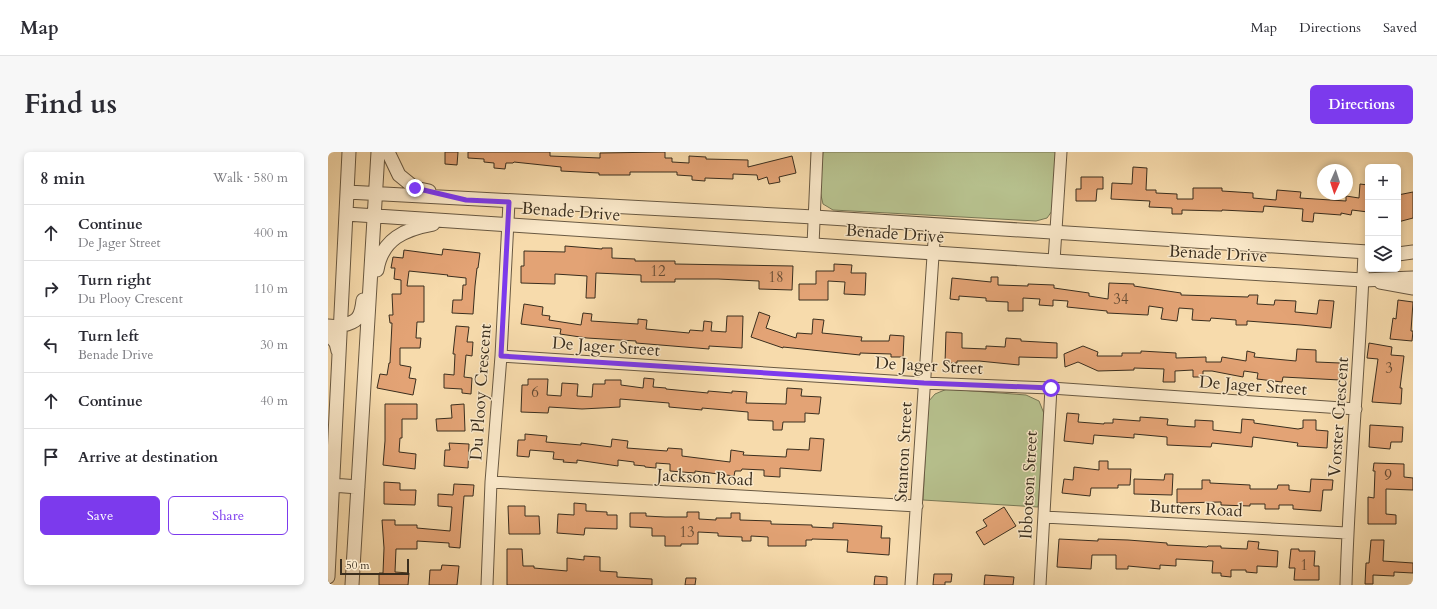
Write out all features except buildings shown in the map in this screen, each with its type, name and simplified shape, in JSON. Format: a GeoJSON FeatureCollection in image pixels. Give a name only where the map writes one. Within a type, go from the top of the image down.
{"type":"FeatureCollection","features":[{"type":"Feature","properties":{"kind":"street"},"geometry":{"type":"LineString","coordinates":[[328,577],[339,360],[334,326],[341,303],[349,152]]}},
{"type":"Feature","properties":{"kind":"street"},"geometry":{"type":"LineString","coordinates":[[352,585],[378,152]]}},
{"type":"Feature","properties":{"kind":"street"},"geometry":{"type":"LineString","coordinates":[[388,152],[399,175],[415,188],[466,200]]}},
{"type":"Feature","properties":{"kind":"street"},"geometry":{"type":"LineString","coordinates":[[813,245],[817,152]]}},
{"type":"Feature","properties":{"kind":"street"},"geometry":{"type":"LineString","coordinates":[[1054,261],[1061,152]]}},
{"type":"Feature","properties":{"kind":"street","name":"Benade Drive"},"geometry":{"type":"LineString","coordinates":[[347,192],[466,200],[814,217],[935,226],[1365,252]]}},
{"type":"Feature","properties":{"kind":"street","name":"Du Plooy Crescent"},"geometry":{"type":"LineString","coordinates":[[487,585],[491,482],[501,356],[509,202]]}},
{"type":"Feature","properties":{"kind":"street","name":"Benade Drive"},"geometry":{"type":"LineString","coordinates":[[346,214],[1363,280],[1413,278]]}},
{"type":"Feature","properties":{"kind":"street"},"geometry":{"type":"LineString","coordinates":[[368,312],[376,281],[378,261],[381,253],[391,241],[402,233],[422,226],[456,221]]}},
{"type":"Feature","properties":{"kind":"street","name":"Stanton Street"},"geometry":{"type":"LineString","coordinates":[[911,585],[935,226]]}},
{"type":"Feature","properties":{"kind":"street"},"geometry":{"type":"LineString","coordinates":[[334,326],[354,323],[359,317],[373,240]]}},
{"type":"Feature","properties":{"kind":"street"},"geometry":{"type":"LineString","coordinates":[[1401,254],[1413,252]]}},
{"type":"Feature","properties":{"kind":"street","name":"Vorster Crescent"},"geometry":{"type":"LineString","coordinates":[[1346,585],[1347,533],[1365,261]]}},
{"type":"Feature","properties":{"kind":"street"},"geometry":{"type":"LineString","coordinates":[[1363,280],[1413,289]]}},
{"type":"Feature","properties":{"kind":"street"},"geometry":{"type":"LineString","coordinates":[[328,318],[339,309],[341,303]]}},
{"type":"Feature","properties":{"kind":"street"},"geometry":{"type":"LineString","coordinates":[[334,326],[355,332],[360,340],[365,374]]}},
{"type":"Feature","properties":{"kind":"street"},"geometry":{"type":"LineString","coordinates":[[328,333],[336,343],[339,360]]}},
{"type":"Feature","properties":{"kind":"street","name":"De Jager Street"},"geometry":{"type":"LineString","coordinates":[[501,356],[924,383],[1051,388],[1356,409]]}},
{"type":"Feature","properties":{"kind":"street","name":"Ibbotson Street"},"geometry":{"type":"LineString","coordinates":[[1040,585],[1051,388]]}},
{"type":"Feature","properties":{"kind":"street","name":"Jackson Road"},"geometry":{"type":"LineString","coordinates":[[491,482],[917,506]]}},
{"type":"Feature","properties":{"kind":"street"},"geometry":{"type":"LineString","coordinates":[[332,485],[358,486]]}},
{"type":"Feature","properties":{"kind":"street","name":"Butters Road"},"geometry":{"type":"LineString","coordinates":[[1044,517],[1347,533]]}},
{"type":"Feature","properties":{"kind":"green space"},"geometry":{"type":"Polygon","coordinates":[[[823,152],[1056,152],[1052,211],[1047,218],[1036,221],[833,210],[823,204],[820,191],[823,152]]]}},
{"type":"Feature","properties":{"kind":"green space"},"geometry":{"type":"Polygon","coordinates":[[[947,389],[1026,395],[1039,401],[1045,416],[1038,507],[923,500],[928,402],[935,394],[947,389]]]}},
{"type":"Feature","properties":{"kind":"route"},"geometry":{"type":"LineString","coordinates":[[415,188],[466,200],[509,202],[501,356],[924,383],[1051,388]]}}]}
